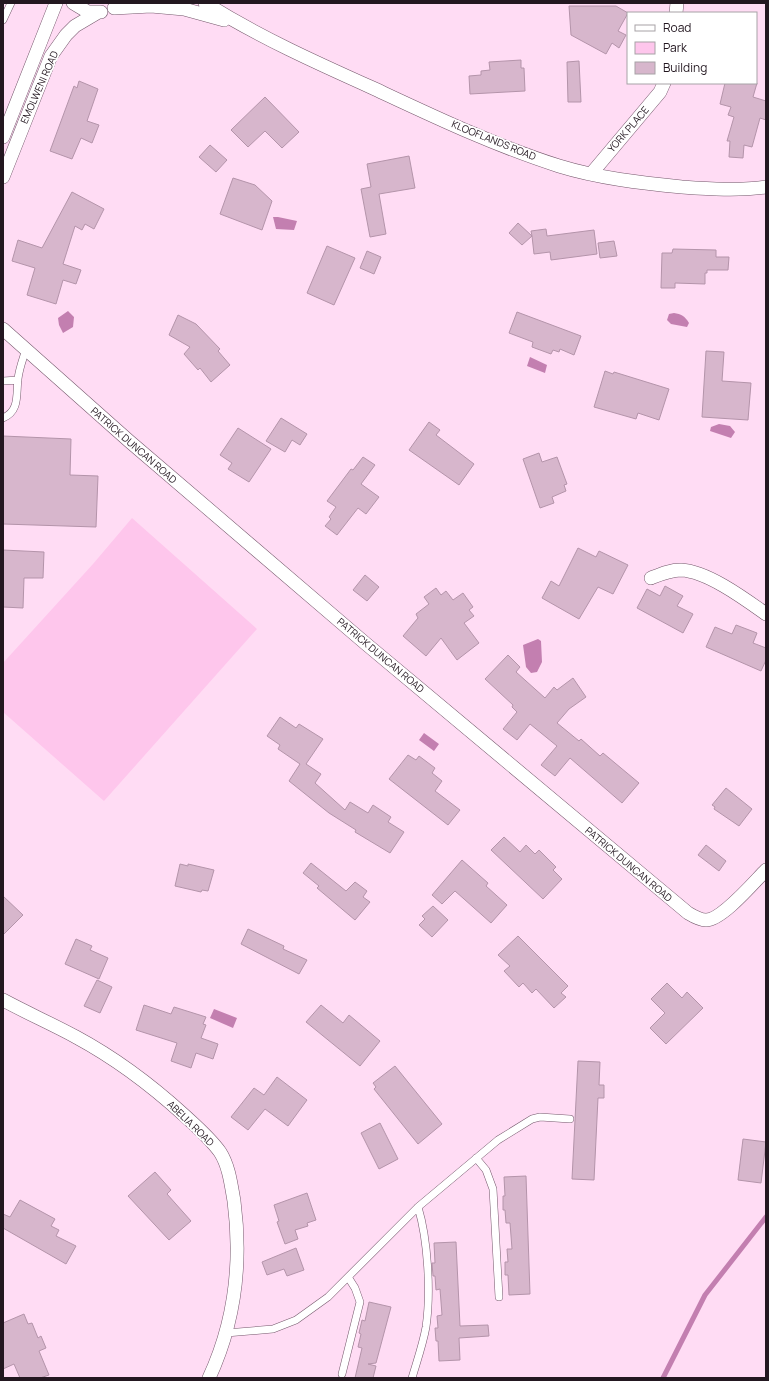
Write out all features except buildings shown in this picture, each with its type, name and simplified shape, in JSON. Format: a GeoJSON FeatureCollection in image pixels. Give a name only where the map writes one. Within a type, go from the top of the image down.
{"type":"FeatureCollection","features":[{"type":"Feature","properties":{"kind":"street","name":"EMOLWENI ROAD"},"geometry":{"type":"LineString","coordinates":[[3,137],[56,3]]}},
{"type":"Feature","properties":{"kind":"street"},"geometry":{"type":"LineString","coordinates":[[73,3],[88,12],[97,13]]}},
{"type":"Feature","properties":{"kind":"street","name":"KLOOFLANDS ROAD"},"geometry":{"type":"LineString","coordinates":[[205,3],[239,24],[352,78],[467,130],[532,157],[590,174],[667,186],[717,190],[766,187]]}},
{"type":"Feature","properties":{"kind":"street","name":"EMOLWENI ROAD"},"geometry":{"type":"LineString","coordinates":[[3,177],[51,56],[70,31],[83,20],[117,6]]}},
{"type":"Feature","properties":{"kind":"street","name":"KLOOFLANDS ROAD"},"geometry":{"type":"LineString","coordinates":[[117,6],[151,6],[184,9],[239,24]]}},
{"type":"Feature","properties":{"kind":"street","name":"YORK PLACE"},"geometry":{"type":"LineString","coordinates":[[590,174],[660,92],[664,84]]}},
{"type":"Feature","properties":{"kind":"street","name":"PATRICK DUNCAN ROAD"},"geometry":{"type":"LineString","coordinates":[[3,329],[129,442],[377,653],[688,913],[706,920],[713,918],[723,912],[766,870]]}},
{"type":"Feature","properties":{"kind":"street"},"geometry":{"type":"LineString","coordinates":[[651,578],[671,571],[693,572],[719,583],[766,614]]}},
{"type":"Feature","properties":{"kind":"street","name":"ABELIA ROAD"},"geometry":{"type":"LineString","coordinates":[[3,1000],[77,1038],[114,1061],[167,1100],[195,1125],[219,1151],[225,1161],[231,1181],[238,1246],[235,1295],[226,1333],[218,1358],[209,1378]]}},
{"type":"Feature","properties":{"kind":"lane"},"geometry":{"type":"LineString","coordinates":[[3,20],[11,3]]}},
{"type":"Feature","properties":{"kind":"lane"},"geometry":{"type":"LineString","coordinates":[[3,418],[14,410],[16,404],[18,380],[26,349]]}},
{"type":"Feature","properties":{"kind":"lane"},"geometry":{"type":"LineString","coordinates":[[3,382],[18,380]]}},
{"type":"Feature","properties":{"kind":"lane"},"geometry":{"type":"LineString","coordinates":[[226,1333],[273,1329],[296,1320],[328,1297],[418,1207],[498,1140],[526,1122],[540,1117],[570,1119]]}},
{"type":"Feature","properties":{"kind":"lane"},"geometry":{"type":"LineString","coordinates":[[476,1158],[486,1170],[493,1189],[498,1297]]}},
{"type":"Feature","properties":{"kind":"lane"},"geometry":{"type":"LineString","coordinates":[[412,1378],[426,1327],[428,1305],[428,1287],[422,1222],[418,1207]]}},
{"type":"Feature","properties":{"kind":"lane"},"geometry":{"type":"LineString","coordinates":[[342,1374],[360,1302],[355,1288],[348,1277]]}},
{"type":"Feature","properties":{"kind":"green space"},"geometry":{"type":"Polygon","coordinates":[[[132,518],[257,629],[104,801],[3,712],[3,663],[93,564],[132,518]]]}},
{"type":"Feature","properties":{"kind":"shaded area"},"geometry":{"type":"Polygon","coordinates":[[[273,217],[297,221],[294,230],[276,229],[273,217]]]}},
{"type":"Feature","properties":{"kind":"shaded area"},"geometry":{"type":"Polygon","coordinates":[[[68,311],[74,317],[73,327],[63,333],[59,325],[58,318],[68,311]]]}},
{"type":"Feature","properties":{"kind":"shaded area"},"geometry":{"type":"Polygon","coordinates":[[[674,313],[681,315],[686,319],[689,323],[687,327],[671,324],[667,320],[669,314],[674,313]]]}},
{"type":"Feature","properties":{"kind":"shaded area"},"geometry":{"type":"Polygon","coordinates":[[[530,357],[547,365],[545,373],[527,366],[530,357]]]}},
{"type":"Feature","properties":{"kind":"shaded area"},"geometry":{"type":"Polygon","coordinates":[[[719,424],[730,426],[735,432],[731,438],[710,431],[711,427],[719,424]]]}},
{"type":"Feature","properties":{"kind":"shaded area"},"geometry":{"type":"Polygon","coordinates":[[[538,639],[541,641],[542,662],[537,672],[531,673],[526,667],[523,645],[538,639]]]}},
{"type":"Feature","properties":{"kind":"shaded area"},"geometry":{"type":"Polygon","coordinates":[[[424,733],[439,744],[434,751],[419,740],[424,733]]]}},
{"type":"Feature","properties":{"kind":"shaded area"},"geometry":{"type":"Polygon","coordinates":[[[214,1009],[237,1018],[233,1028],[210,1018],[214,1009]]]}},
{"type":"Feature","properties":{"kind":"waterway"},"geometry":{"type":"LineString","coordinates":[[663,1378],[705,1295],[766,1217]]}}]}
